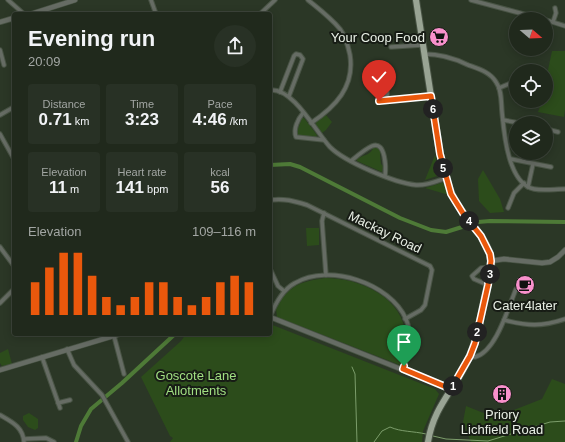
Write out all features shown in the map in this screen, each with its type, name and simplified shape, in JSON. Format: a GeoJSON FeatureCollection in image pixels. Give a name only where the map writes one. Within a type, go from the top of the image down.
{"type":"FeatureCollection","features":[{"type":"Feature","properties":{"kind":"main road"},"geometry":{"type":"LineString","coordinates":[[416,0],[423,54],[440,154],[446,178],[451,194],[485,242],[491,264],[488,285],[470,356],[438,408],[432,423],[428,442]]}},
{"type":"Feature","properties":{"kind":"street"},"geometry":{"type":"LineString","coordinates":[[8,0],[22,12]]}},
{"type":"Feature","properties":{"kind":"street"},"geometry":{"type":"LineString","coordinates":[[37,12],[75,0]]}},
{"type":"Feature","properties":{"kind":"street"},"geometry":{"type":"LineString","coordinates":[[151,0],[155,12]]}},
{"type":"Feature","properties":{"kind":"street"},"geometry":{"type":"LineString","coordinates":[[262,12],[275,0]]}},
{"type":"Feature","properties":{"kind":"street"},"geometry":{"type":"LineString","coordinates":[[308,0],[331,19],[341,30],[348,47],[351,63],[348,82],[338,102],[326,114],[311,123]]}},
{"type":"Feature","properties":{"kind":"street"},"geometry":{"type":"LineString","coordinates":[[471,0],[516,12]]}},
{"type":"Feature","properties":{"kind":"street"},"geometry":{"type":"LineString","coordinates":[[555,8],[556,13],[553,22],[565,26]]}},
{"type":"Feature","properties":{"kind":"street"},"geometry":{"type":"LineString","coordinates":[[0,22],[12,19]]}},
{"type":"Feature","properties":{"kind":"street"},"geometry":{"type":"LineString","coordinates":[[390,47],[422,45]]}},
{"type":"Feature","properties":{"kind":"street"},"geometry":{"type":"LineString","coordinates":[[0,50],[4,65]]}},
{"type":"Feature","properties":{"kind":"street"},"geometry":{"type":"LineString","coordinates":[[280,92],[294,56],[296,54],[300,55],[303,59],[289,96]]}},
{"type":"Feature","properties":{"kind":"street"},"geometry":{"type":"LineString","coordinates":[[423,54],[441,55],[458,60],[490,74],[499,88],[505,144],[509,154]]}},
{"type":"Feature","properties":{"kind":"street"},"geometry":{"type":"LineString","coordinates":[[499,88],[509,83]]}},
{"type":"Feature","properties":{"kind":"street"},"geometry":{"type":"LineString","coordinates":[[272,90],[275,89],[289,96],[324,140],[335,151],[351,161],[385,176],[416,185],[424,185],[446,178]]}},
{"type":"Feature","properties":{"kind":"street"},"geometry":{"type":"LineString","coordinates":[[387,92],[387,100]]}},
{"type":"Feature","properties":{"kind":"street"},"geometry":{"type":"LineString","coordinates":[[378,100],[431,96]]}},
{"type":"Feature","properties":{"kind":"street"},"geometry":{"type":"LineString","coordinates":[[0,115],[12,108]]}},
{"type":"Feature","properties":{"kind":"street"},"geometry":{"type":"LineString","coordinates":[[303,113],[295,130],[296,137],[324,140]]}},
{"type":"Feature","properties":{"kind":"street"},"geometry":{"type":"LineString","coordinates":[[503,120],[509,121]]}},
{"type":"Feature","properties":{"kind":"street"},"geometry":{"type":"LineString","coordinates":[[553,131],[558,132]]}},
{"type":"Feature","properties":{"kind":"street"},"geometry":{"type":"LineString","coordinates":[[0,134],[12,155]]}},
{"type":"Feature","properties":{"kind":"street"},"geometry":{"type":"LineString","coordinates":[[351,161],[373,145],[378,145],[382,149],[386,169],[385,176]]}},
{"type":"Feature","properties":{"kind":"street"},"geometry":{"type":"LineString","coordinates":[[511,160],[520,179],[528,187],[535,189],[565,189]]}},
{"type":"Feature","properties":{"kind":"street"},"geometry":{"type":"LineString","coordinates":[[515,160],[551,167]]}},
{"type":"Feature","properties":{"kind":"street"},"geometry":{"type":"LineString","coordinates":[[528,187],[533,164]]}},
{"type":"Feature","properties":{"kind":"street"},"geometry":{"type":"LineString","coordinates":[[508,208],[514,193],[524,183]]}},
{"type":"Feature","properties":{"kind":"street","name":"Mackay Road"},"geometry":{"type":"LineString","coordinates":[[272,200],[294,200],[324,213],[430,266],[432,270],[425,305],[421,310],[406,318]]}},
{"type":"Feature","properties":{"kind":"street"},"geometry":{"type":"LineString","coordinates":[[324,213],[322,221],[326,275]]}},
{"type":"Feature","properties":{"kind":"street"},"geometry":{"type":"LineString","coordinates":[[0,248],[12,263]]}},
{"type":"Feature","properties":{"kind":"street"},"geometry":{"type":"LineString","coordinates":[[488,285],[474,279],[472,276],[481,268],[504,260],[550,262],[558,258],[565,250]]}},
{"type":"Feature","properties":{"kind":"street"},"geometry":{"type":"LineString","coordinates":[[272,273],[278,286],[284,291]]}},
{"type":"Feature","properties":{"kind":"street"},"geometry":{"type":"LineString","coordinates":[[272,313],[284,291],[295,283],[313,276],[326,275],[346,277],[375,288],[392,300],[406,318],[410,339],[408,356],[403,369]]}},
{"type":"Feature","properties":{"kind":"street"},"geometry":{"type":"LineString","coordinates":[[470,356],[478,356],[488,347],[497,334],[516,289]]}},
{"type":"Feature","properties":{"kind":"street"},"geometry":{"type":"LineString","coordinates":[[0,302],[12,291]]}},
{"type":"Feature","properties":{"kind":"street"},"geometry":{"type":"LineString","coordinates":[[272,318],[451,389]]}},
{"type":"Feature","properties":{"kind":"street"},"geometry":{"type":"LineString","coordinates":[[504,320],[524,325],[536,326],[550,324],[565,319]]}},
{"type":"Feature","properties":{"kind":"street"},"geometry":{"type":"LineString","coordinates":[[0,370],[114,336],[124,374]]}},
{"type":"Feature","properties":{"kind":"street"},"geometry":{"type":"LineString","coordinates":[[67,349],[74,365],[102,395],[108,404],[128,442]]}},
{"type":"Feature","properties":{"kind":"street"},"geometry":{"type":"LineString","coordinates":[[42,357],[60,408]]}},
{"type":"Feature","properties":{"kind":"street"},"geometry":{"type":"LineString","coordinates":[[58,403],[70,400]]}},
{"type":"Feature","properties":{"kind":"street"},"geometry":{"type":"LineString","coordinates":[[0,415],[19,428],[24,441],[46,438],[54,442]]}},
{"type":"Feature","properties":{"kind":"green space"},"geometry":{"type":"Polygon","coordinates":[[[553,51],[565,51],[564,117],[538,112],[539,108],[553,108],[553,64],[549,64],[551,56],[553,56],[553,51]]]}},
{"type":"Feature","properties":{"kind":"green space"},"geometry":{"type":"Polygon","coordinates":[[[326,115],[332,122],[322,133],[316,125],[316,122],[326,115]]]}},
{"type":"Feature","properties":{"kind":"green space"},"geometry":{"type":"Polygon","coordinates":[[[302,118],[304,118],[317,135],[316,137],[298,137],[296,134],[302,118]]]}},
{"type":"Feature","properties":{"kind":"green space"},"geometry":{"type":"Polygon","coordinates":[[[377,147],[381,151],[381,164],[383,166],[382,172],[357,161],[357,159],[369,154],[373,148],[377,147]]]}},
{"type":"Feature","properties":{"kind":"green space"},"geometry":{"type":"Polygon","coordinates":[[[435,155],[440,173],[437,176],[425,180],[435,155]]]}},
{"type":"Feature","properties":{"kind":"green space"},"geometry":{"type":"Polygon","coordinates":[[[483,170],[500,199],[504,212],[490,213],[479,201],[478,179],[483,170]]]}},
{"type":"Feature","properties":{"kind":"green space"},"geometry":{"type":"Polygon","coordinates":[[[444,182],[449,195],[425,188],[444,182]]]}},
{"type":"Feature","properties":{"kind":"green space"},"geometry":{"type":"Polygon","coordinates":[[[306,228],[319,228],[319,245],[307,246],[306,228]]]}},
{"type":"Feature","properties":{"kind":"green space"},"geometry":{"type":"Polygon","coordinates":[[[325,278],[338,279],[365,286],[389,301],[397,311],[403,324],[406,338],[404,355],[400,365],[277,317],[276,309],[290,290],[301,283],[325,278]]]}},
{"type":"Feature","properties":{"kind":"green space","name":"Goscote Lane Allotments"},"geometry":{"type":"Polygon","coordinates":[[[272,325],[435,389],[439,394],[423,431],[422,442],[170,442],[173,438],[170,436],[141,377],[185,336],[272,336],[272,325]]]}},
{"type":"Feature","properties":{"kind":"green space"},"geometry":{"type":"Polygon","coordinates":[[[8,349],[12,364],[2,366],[0,363],[0,353],[8,349]]]}},
{"type":"Feature","properties":{"kind":"green space"},"geometry":{"type":"Polygon","coordinates":[[[552,379],[565,384],[565,442],[471,442],[463,422],[466,406],[491,416],[506,413],[542,399],[552,379]]]}},
{"type":"Feature","properties":{"kind":"green space"},"geometry":{"type":"Polygon","coordinates":[[[29,413],[38,419],[38,428],[35,430],[28,427],[23,420],[23,416],[29,413]]]}},
{"type":"Feature","properties":{"kind":"waterway"},"geometry":{"type":"LineString","coordinates":[[272,165],[290,164],[300,167],[400,218],[431,230],[446,232],[478,222],[490,221],[565,222]]}},
{"type":"Feature","properties":{"kind":"waterway"},"geometry":{"type":"LineString","coordinates":[[76,442],[81,426],[91,409],[122,383],[173,336]]}},
{"type":"Feature","properties":{"kind":"waterway"},"geometry":{"type":"LineString","coordinates":[[352,367],[355,374],[357,442]]}},
{"type":"Feature","properties":{"kind":"waterway"},"geometry":{"type":"LineString","coordinates":[[433,436],[446,439],[488,441],[550,422],[565,421]]}},
{"type":"Feature","properties":{"kind":"waterway"},"geometry":{"type":"LineString","coordinates":[[374,442],[382,431],[390,427],[398,430],[426,434]]}},
{"type":"Feature","properties":{"kind":"place","name":"Your Coop Food"},"geometry":{"type":"Point","coordinates":[439,37]}},
{"type":"Feature","properties":{"kind":"place","name":"Cater4later"},"geometry":{"type":"Point","coordinates":[525,285]}},
{"type":"Feature","properties":{"kind":"place","name":"Priory Lichfield Road"},"geometry":{"type":"Point","coordinates":[502,394]}},
{"type":"Feature","properties":{"kind":"route"},"geometry":{"type":"LineString","coordinates":[[379,101],[431,96],[440,154],[451,194],[464,215],[487,246],[491,261],[488,285],[475,343],[470,356],[451,389],[403,369],[404,366]]}}]}
